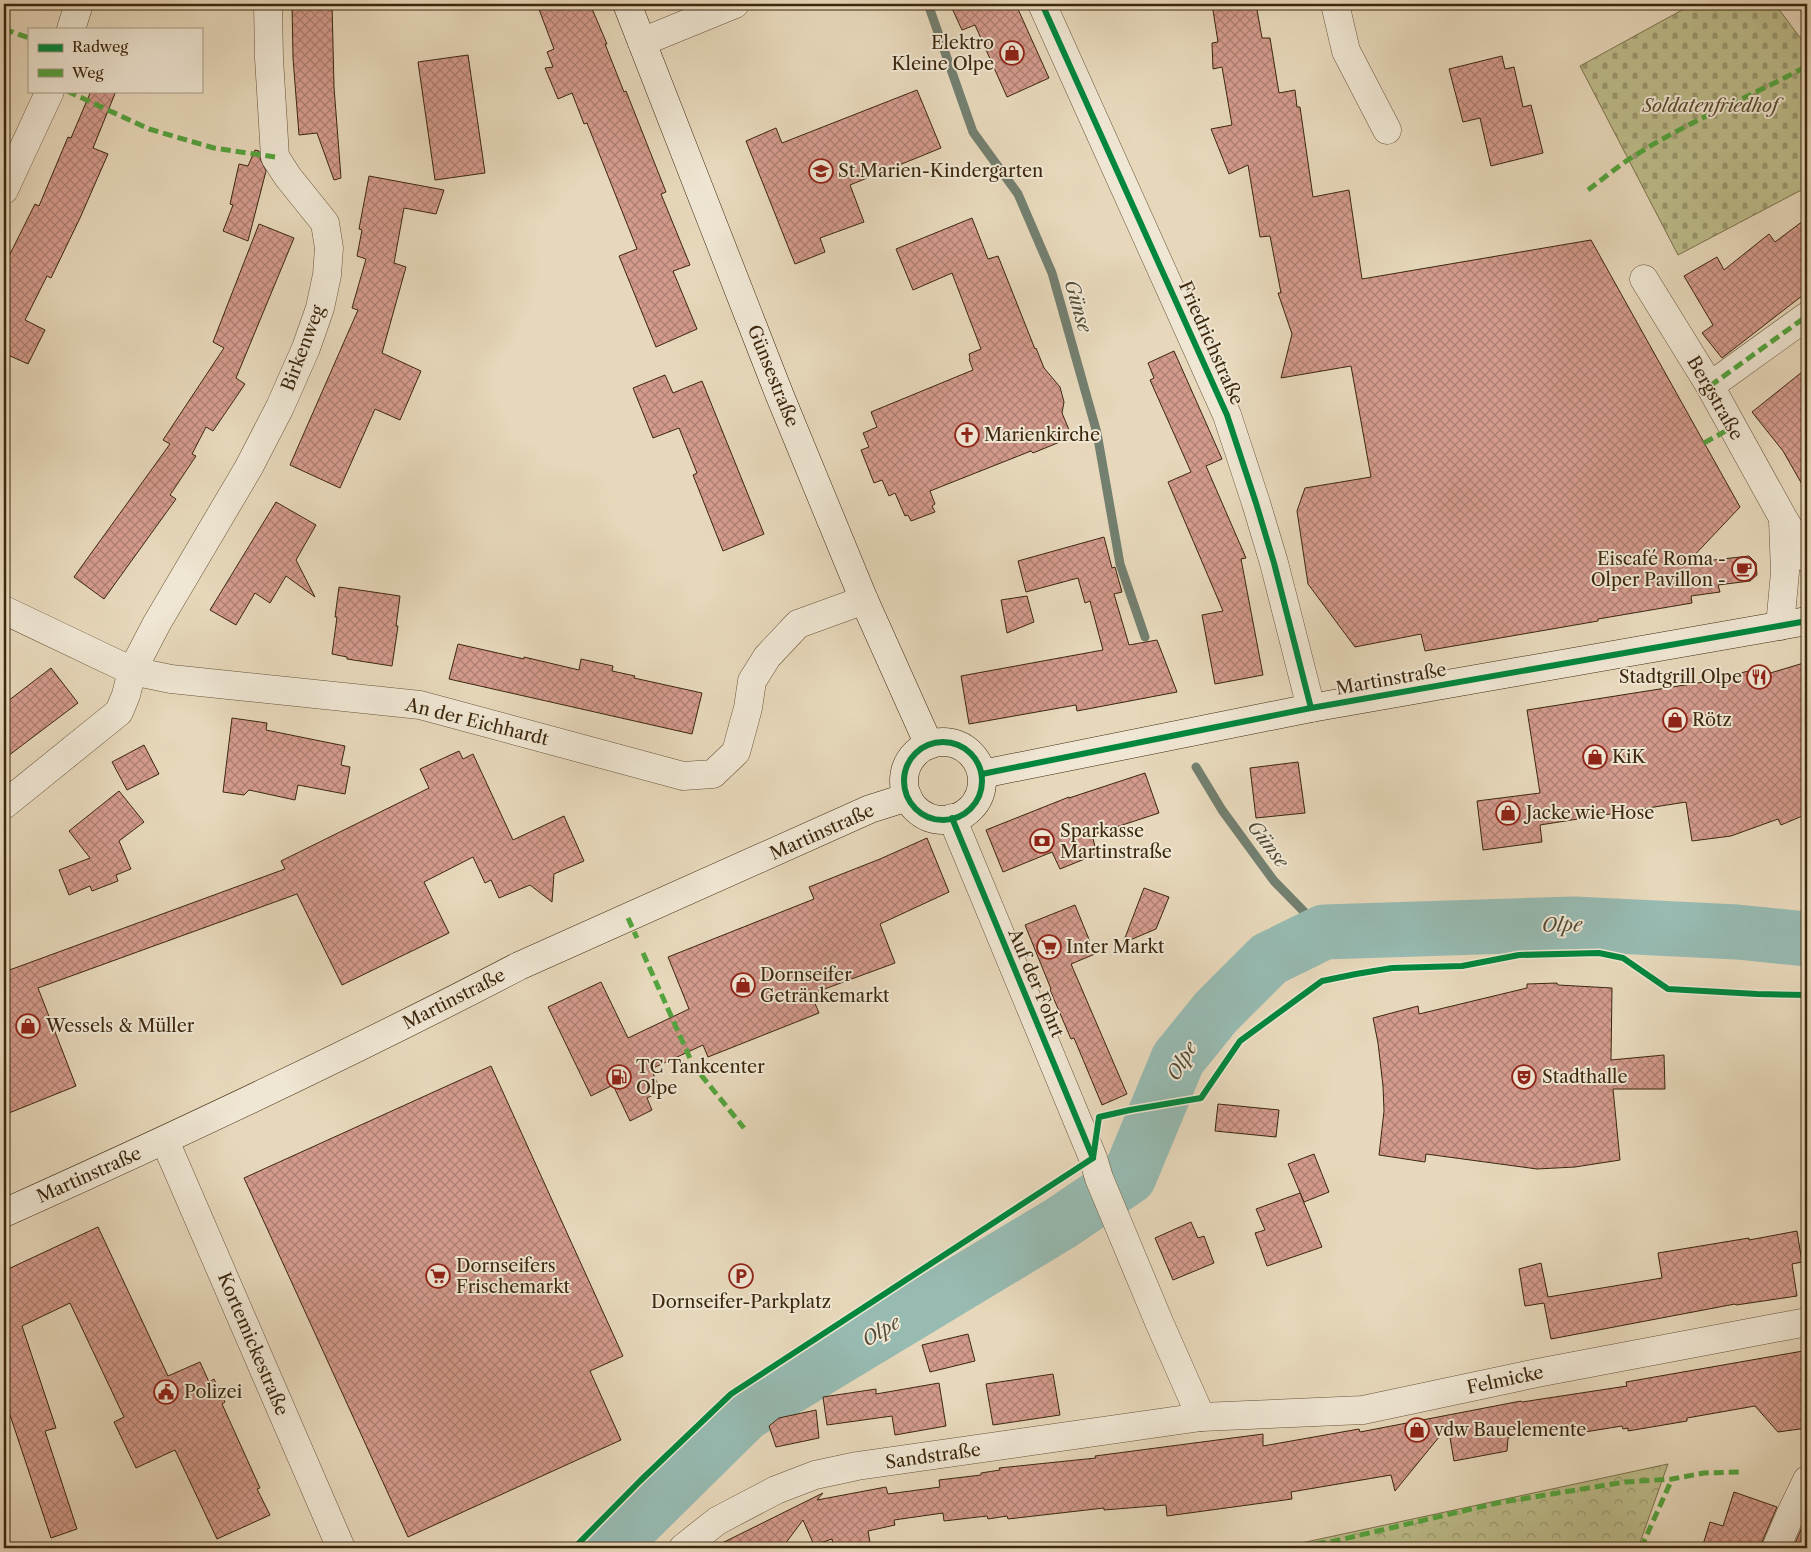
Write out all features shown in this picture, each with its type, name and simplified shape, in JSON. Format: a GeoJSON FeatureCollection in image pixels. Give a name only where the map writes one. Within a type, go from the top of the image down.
{"type":"FeatureCollection","features":[{"type":"Feature","properties":{"kind":"street"},"geometry":{"type":"LineString","coordinates":[[71,28],[79,4]]}},
{"type":"Feature","properties":{"kind":"street","name":"Birkenweg"},"geometry":{"type":"LineString","coordinates":[[4,805],[119,712],[126,695],[132,671],[156,623],[249,467],[280,407],[306,348],[320,308],[327,275],[329,248],[325,223],[288,177],[276,157],[269,58],[268,4]]}},
{"type":"Feature","properties":{"kind":"street","name":"Günsestraße"},"geometry":{"type":"LineString","coordinates":[[627,4],[780,396],[864,600],[929,745]]}},
{"type":"Feature","properties":{"kind":"street"},"geometry":{"type":"LineString","coordinates":[[642,42],[735,4]]}},
{"type":"Feature","properties":{"kind":"street","name":"Friedrichstraße"},"geometry":{"type":"LineString","coordinates":[[1042,4],[1226,415],[1274,563],[1311,708]]}},
{"type":"Feature","properties":{"kind":"street"},"geometry":{"type":"LineString","coordinates":[[1335,4],[1346,51],[1387,130]]}},
{"type":"Feature","properties":{"kind":"street"},"geometry":{"type":"LineString","coordinates":[[4,190],[50,92]]}},
{"type":"Feature","properties":{"kind":"street","name":"Bergstraße"},"geometry":{"type":"LineString","coordinates":[[1644,279],[1710,386],[1807,558]]}},
{"type":"Feature","properties":{"kind":"street"},"geometry":{"type":"LineString","coordinates":[[1710,386],[1807,316]]}},
{"type":"Feature","properties":{"kind":"street","name":"Bergstraße"},"geometry":{"type":"LineString","coordinates":[[1780,626],[1785,572],[1783,518]]}},
{"type":"Feature","properties":{"kind":"street","name":"An der Eichhardt"},"geometry":{"type":"LineString","coordinates":[[4,610],[132,671],[171,679],[420,705],[684,776],[713,774],[736,752],[748,708],[752,681],[767,657],[798,624],[864,600]]}},
{"type":"Feature","properties":{"kind":"street","name":"Martinstraße"},"geometry":{"type":"LineString","coordinates":[[982,774],[1311,708],[1807,621]]}},
{"type":"Feature","properties":{"kind":"street"},"geometry":{"type":"LineString","coordinates":[[940,742],[962,747],[978,763],[982,774],[982,785],[972,807],[963,814],[952,818],[931,818],[918,809],[908,797],[905,787],[907,766],[920,750],[940,742]]}},
{"type":"Feature","properties":{"kind":"street","name":"Martinstraße"},"geometry":{"type":"LineString","coordinates":[[4,1213],[164,1141],[520,966],[870,809],[908,797]]}},
{"type":"Feature","properties":{"kind":"street","name":"Auf der Fohrt"},"geometry":{"type":"LineString","coordinates":[[952,818],[1093,1158],[1099,1178],[1201,1417]]}},
{"type":"Feature","properties":{"kind":"street","name":"Kortemickestraße"},"geometry":{"type":"LineString","coordinates":[[164,1141],[341,1548]]}},
{"type":"Feature","properties":{"kind":"street","name":"Felmicke"},"geometry":{"type":"LineString","coordinates":[[1201,1417],[1363,1410],[1537,1373],[1807,1322]]}},
{"type":"Feature","properties":{"kind":"street","name":"Sandstraße"},"geometry":{"type":"LineString","coordinates":[[682,1548],[717,1521],[776,1490],[815,1475],[857,1466],[1201,1417]]}},
{"type":"Feature","properties":{"kind":"street"},"geometry":{"type":"LineString","coordinates":[[1776,1548],[1807,1480]]}},
{"type":"Feature","properties":{"kind":"green space","name":"Soldatenfriedhof"},"geometry":{"type":"Polygon","coordinates":[[[1693,4],[1775,4],[1807,47],[1807,187],[1678,255],[1580,66],[1693,4]]]}},
{"type":"Feature","properties":{"kind":"green space"},"geometry":{"type":"Polygon","coordinates":[[[1668,1464],[1638,1548],[1278,1548],[1668,1464]]]}},
{"type":"Feature","properties":{"kind":"building"},"geometry":{"type":"Polygon","coordinates":[[[292,4],[332,4],[334,87],[341,178],[334,180],[317,133],[299,135],[293,58],[292,4]]]}},
{"type":"Feature","properties":{"kind":"building"},"geometry":{"type":"Polygon","coordinates":[[[537,4],[590,4],[666,192],[661,194],[690,265],[673,271],[697,329],[656,347],[619,256],[637,249],[587,123],[584,124],[572,93],[558,99],[545,68],[553,67],[547,52],[554,49],[537,4]]]}},
{"type":"Feature","properties":{"kind":"building","name":"Elektro Kleine Olpe"},"geometry":{"type":"Polygon","coordinates":[[[950,4],[1024,4],[1017,7],[1049,78],[1007,97],[975,25],[962,30],[950,4]]]}},
{"type":"Feature","properties":{"kind":"building"},"geometry":{"type":"Polygon","coordinates":[[[1212,4],[1256,4],[1262,38],[1270,38],[1279,93],[1295,90],[1297,107],[1300,107],[1313,197],[1349,190],[1362,279],[1591,240],[1740,507],[1687,563],[1749,556],[1756,563],[1757,575],[1750,581],[1718,585],[1720,592],[1691,596],[1692,603],[1598,619],[1598,621],[1425,651],[1421,634],[1355,647],[1308,584],[1297,511],[1305,488],[1371,477],[1351,366],[1281,378],[1292,334],[1278,293],[1281,293],[1270,236],[1260,237],[1248,165],[1229,174],[1211,129],[1232,125],[1222,67],[1213,69],[1212,43],[1218,42],[1212,4]]]}},
{"type":"Feature","properties":{"kind":"building"},"geometry":{"type":"Polygon","coordinates":[[[468,55],[485,173],[435,180],[418,62],[468,55]]]}},
{"type":"Feature","properties":{"kind":"building"},"geometry":{"type":"Polygon","coordinates":[[[1502,56],[1505,69],[1514,67],[1523,107],[1531,105],[1543,153],[1491,166],[1480,118],[1463,122],[1449,69],[1502,56]]]}},
{"type":"Feature","properties":{"kind":"building","name":"St.Marien-Kindergarten"},"geometry":{"type":"Polygon","coordinates":[[[917,90],[941,148],[850,185],[864,222],[820,238],[825,252],[795,264],[746,141],[776,128],[782,143],[917,90]]]}},
{"type":"Feature","properties":{"kind":"building"},"geometry":{"type":"Polygon","coordinates":[[[91,92],[116,92],[93,148],[108,154],[51,278],[47,276],[25,320],[45,330],[28,364],[8,355],[4,364],[4,266],[35,204],[39,206],[68,137],[71,138],[91,92]]]}},
{"type":"Feature","properties":{"kind":"building"},"geometry":{"type":"Polygon","coordinates":[[[255,150],[259,151],[266,171],[248,241],[223,231],[233,205],[230,204],[239,164],[248,166],[255,150]]]}},
{"type":"Feature","properties":{"kind":"building"},"geometry":{"type":"Polygon","coordinates":[[[369,176],[444,190],[436,214],[404,208],[394,263],[406,267],[382,353],[421,371],[400,420],[375,409],[340,488],[290,465],[358,310],[352,308],[366,259],[357,256],[362,230],[359,229],[369,176]]]}},
{"type":"Feature","properties":{"kind":"building","name":"Marienkirche"},"geometry":{"type":"Polygon","coordinates":[[[972,218],[988,259],[998,256],[1035,349],[1044,368],[1060,387],[1064,402],[1062,413],[1072,437],[930,491],[935,504],[932,506],[935,512],[911,521],[908,515],[905,516],[895,493],[889,496],[882,480],[874,483],[861,450],[869,447],[863,433],[877,427],[871,412],[973,370],[969,354],[981,349],[952,273],[913,290],[896,249],[972,218]]]}},
{"type":"Feature","properties":{"kind":"building"},"geometry":{"type":"Polygon","coordinates":[[[1807,218],[1807,292],[1722,358],[1702,333],[1713,325],[1684,276],[1717,257],[1724,270],[1769,234],[1775,242],[1807,218]]]}},
{"type":"Feature","properties":{"kind":"building"},"geometry":{"type":"Polygon","coordinates":[[[259,224],[294,238],[236,378],[245,384],[213,431],[206,427],[192,454],[196,456],[170,495],[176,499],[104,599],[74,577],[170,444],[163,440],[224,348],[213,342],[259,224]]]}},
{"type":"Feature","properties":{"kind":"building"},"geometry":{"type":"Polygon","coordinates":[[[1174,351],[1222,459],[1206,466],[1246,558],[1241,559],[1263,675],[1215,684],[1202,615],[1223,611],[1168,482],[1191,472],[1150,380],[1154,378],[1148,363],[1174,351]]]}},
{"type":"Feature","properties":{"kind":"building"},"geometry":{"type":"Polygon","coordinates":[[[1807,368],[1807,493],[1783,451],[1752,412],[1807,368]]]}},
{"type":"Feature","properties":{"kind":"building"},"geometry":{"type":"Polygon","coordinates":[[[665,375],[673,393],[702,381],[764,534],[723,551],[693,475],[697,473],[679,428],[653,438],[633,388],[665,375]]]}},
{"type":"Feature","properties":{"kind":"building"},"geometry":{"type":"Polygon","coordinates":[[[276,502],[316,525],[296,560],[315,597],[286,576],[270,603],[255,593],[236,625],[210,610],[276,502]]]}},
{"type":"Feature","properties":{"kind":"building"},"geometry":{"type":"Polygon","coordinates":[[[1104,537],[1112,568],[1115,567],[1122,592],[1114,594],[1129,645],[1157,640],[1177,692],[1077,711],[1076,705],[969,724],[961,676],[1103,650],[1090,601],[1085,603],[1078,578],[1026,592],[1018,561],[1104,537]]]}},
{"type":"Feature","properties":{"kind":"building"},"geometry":{"type":"Polygon","coordinates":[[[339,587],[400,596],[392,666],[347,659],[347,657],[332,654],[339,587]]]}},
{"type":"Feature","properties":{"kind":"building"},"geometry":{"type":"Polygon","coordinates":[[[1027,596],[1034,622],[1007,633],[1001,600],[1027,596]]]}},
{"type":"Feature","properties":{"kind":"building"},"geometry":{"type":"Polygon","coordinates":[[[458,644],[579,670],[581,659],[613,666],[612,671],[635,676],[634,678],[702,693],[692,734],[449,679],[458,644]]]}},
{"type":"Feature","properties":{"kind":"building"},"geometry":{"type":"Polygon","coordinates":[[[1807,662],[1807,814],[1781,825],[1778,819],[1731,836],[1692,841],[1686,802],[1540,825],[1542,842],[1483,850],[1477,801],[1540,793],[1527,710],[1704,682],[1765,667],[1767,674],[1807,662]]]}},
{"type":"Feature","properties":{"kind":"building"},"geometry":{"type":"Polygon","coordinates":[[[51,668],[78,703],[4,759],[4,704],[51,668]]]}},
{"type":"Feature","properties":{"kind":"building"},"geometry":{"type":"Polygon","coordinates":[[[232,718],[267,723],[266,730],[345,746],[341,765],[350,767],[345,794],[298,785],[295,800],[249,790],[244,795],[223,792],[232,718]]]}},
{"type":"Feature","properties":{"kind":"building"},"geometry":{"type":"Polygon","coordinates":[[[144,745],[159,774],[127,790],[112,762],[144,745]]]}},
{"type":"Feature","properties":{"kind":"building"},"geometry":{"type":"Polygon","coordinates":[[[459,751],[463,759],[473,754],[513,840],[564,816],[584,861],[554,874],[552,902],[530,885],[499,898],[491,880],[485,883],[473,857],[424,882],[449,933],[342,985],[297,894],[38,988],[76,1086],[4,1115],[4,972],[285,869],[281,861],[429,788],[420,769],[459,751]]]}},
{"type":"Feature","properties":{"kind":"building"},"geometry":{"type":"Polygon","coordinates":[[[1298,762],[1305,813],[1256,818],[1250,768],[1298,762]]]}},
{"type":"Feature","properties":{"kind":"building"},"geometry":{"type":"Polygon","coordinates":[[[1145,773],[1159,813],[1092,835],[1097,854],[1060,869],[1052,852],[1003,872],[986,830],[1069,797],[1145,773]]]}},
{"type":"Feature","properties":{"kind":"building"},"geometry":{"type":"Polygon","coordinates":[[[119,791],[144,822],[119,841],[131,869],[116,875],[118,881],[92,891],[90,886],[69,895],[59,870],[90,858],[69,831],[119,791]]]}},
{"type":"Feature","properties":{"kind":"building"},"geometry":{"type":"Polygon","coordinates":[[[927,838],[949,892],[880,924],[895,963],[811,994],[819,1013],[708,1057],[703,1045],[651,1069],[661,1091],[647,1098],[652,1110],[630,1121],[613,1085],[591,1096],[548,1007],[601,982],[628,1038],[689,1009],[668,957],[814,899],[809,887],[927,838]]]}},
{"type":"Feature","properties":{"kind":"building"},"geometry":{"type":"Polygon","coordinates":[[[1144,888],[1169,897],[1156,929],[1123,943],[1144,888]]]}},
{"type":"Feature","properties":{"kind":"building"},"geometry":{"type":"Polygon","coordinates":[[[1075,905],[1095,954],[1071,964],[1127,1094],[1102,1105],[1074,1038],[1071,1039],[1050,990],[1025,925],[1075,905]]]}},
{"type":"Feature","properties":{"kind":"building","name":"Stadthalle"},"geometry":{"type":"Polygon","coordinates":[[[1557,983],[1558,985],[1612,988],[1611,1060],[1664,1055],[1665,1089],[1613,1089],[1620,1160],[1575,1167],[1537,1169],[1426,1154],[1425,1162],[1379,1155],[1384,1111],[1383,1086],[1373,1018],[1418,1006],[1419,1014],[1527,988],[1527,984],[1557,983]]]}},
{"type":"Feature","properties":{"kind":"building","name":"Dornseifers Frischemarkt"},"geometry":{"type":"Polygon","coordinates":[[[491,1066],[623,1356],[590,1371],[621,1440],[408,1537],[244,1178],[491,1066]]]}},
{"type":"Feature","properties":{"kind":"building"},"geometry":{"type":"Polygon","coordinates":[[[1218,1104],[1279,1110],[1276,1137],[1215,1131],[1218,1104]]]}},
{"type":"Feature","properties":{"kind":"building"},"geometry":{"type":"Polygon","coordinates":[[[1314,1154],[1329,1192],[1304,1202],[1288,1164],[1314,1154]]]}},
{"type":"Feature","properties":{"kind":"building"},"geometry":{"type":"Polygon","coordinates":[[[1300,1193],[1322,1247],[1267,1266],[1255,1233],[1265,1230],[1256,1209],[1300,1193]]]}},
{"type":"Feature","properties":{"kind":"building"},"geometry":{"type":"Polygon","coordinates":[[[1191,1222],[1198,1238],[1204,1236],[1214,1263],[1173,1280],[1155,1238],[1191,1222]]]}},
{"type":"Feature","properties":{"kind":"building","name":"Polizei"},"geometry":{"type":"Polygon","coordinates":[[[98,1227],[168,1376],[200,1362],[209,1382],[214,1379],[225,1402],[222,1404],[260,1488],[257,1489],[270,1515],[217,1539],[175,1450],[136,1468],[114,1422],[124,1417],[70,1303],[22,1326],[56,1428],[45,1431],[77,1529],[51,1538],[4,1397],[4,1271],[98,1227]]]}},
{"type":"Feature","properties":{"kind":"building"},"geometry":{"type":"Polygon","coordinates":[[[1797,1231],[1802,1262],[1792,1264],[1797,1296],[1735,1304],[1551,1339],[1544,1303],[1525,1306],[1519,1269],[1541,1263],[1548,1297],[1662,1278],[1658,1253],[1797,1231]]]}},
{"type":"Feature","properties":{"kind":"building"},"geometry":{"type":"Polygon","coordinates":[[[968,1334],[975,1361],[930,1372],[922,1345],[968,1334]]]}},
{"type":"Feature","properties":{"kind":"building"},"geometry":{"type":"Polygon","coordinates":[[[1807,1351],[1807,1428],[1778,1432],[1755,1406],[1687,1418],[1687,1421],[1628,1431],[1628,1428],[1623,1429],[1622,1426],[1560,1436],[1558,1429],[1508,1438],[1507,1451],[1454,1461],[1448,1426],[1395,1491],[1391,1475],[1291,1492],[1292,1499],[1167,1516],[1166,1505],[1104,1510],[1104,1508],[1008,1519],[1007,1516],[988,1519],[987,1516],[944,1521],[943,1513],[894,1520],[895,1525],[868,1531],[871,1548],[834,1548],[832,1539],[814,1545],[803,1520],[782,1548],[712,1548],[823,1493],[817,1500],[886,1487],[888,1494],[940,1487],[939,1480],[981,1475],[981,1473],[1000,1470],[999,1468],[1096,1458],[1095,1456],[1263,1434],[1263,1446],[1359,1429],[1360,1432],[1521,1401],[1627,1386],[1626,1382],[1807,1351]]]}},
{"type":"Feature","properties":{"kind":"building"},"geometry":{"type":"Polygon","coordinates":[[[1053,1374],[1060,1415],[993,1425],[986,1384],[1053,1374]]]}},
{"type":"Feature","properties":{"kind":"building"},"geometry":{"type":"Polygon","coordinates":[[[939,1383],[946,1426],[895,1435],[892,1416],[827,1425],[823,1397],[876,1389],[876,1394],[939,1383]]]}},
{"type":"Feature","properties":{"kind":"building"},"geometry":{"type":"Polygon","coordinates":[[[816,1410],[819,1438],[776,1447],[769,1426],[779,1418],[816,1410]]]}},
{"type":"Feature","properties":{"kind":"building"},"geometry":{"type":"Polygon","coordinates":[[[1734,1492],[1777,1507],[1761,1548],[1702,1548],[1710,1522],[1723,1526],[1734,1492]]]}},
{"type":"Feature","properties":{"kind":"building"},"geometry":{"type":"Polygon","coordinates":[[[1806,1518],[1807,1548],[1793,1548],[1806,1518]]]}},
{"type":"Feature","properties":{"kind":"waterway","name":"Günse"},"geometry":{"type":"LineString","coordinates":[[928,4],[973,132],[1018,194],[1052,273],[1097,433],[1120,564],[1145,637]]}},
{"type":"Feature","properties":{"kind":"waterway","name":"Günse"},"geometry":{"type":"LineString","coordinates":[[1196,767],[1222,810],[1274,881],[1324,932]]}},
{"type":"Feature","properties":{"kind":"waterway","name":"Olpe"},"geometry":{"type":"LineString","coordinates":[[609,1548],[746,1413],[1061,1223],[1129,1177],[1178,1059],[1216,1012],[1269,959],[1324,932],[1574,924],[1737,932],[1807,939]]}},
{"type":"Feature","properties":{"kind":"marked path"},"geometry":{"type":"LineString","coordinates":[[4,29],[28,38]]}},
{"type":"Feature","properties":{"kind":"marked path"},"geometry":{"type":"LineString","coordinates":[[1588,190],[1628,160],[1655,143],[1807,66]]}},
{"type":"Feature","properties":{"kind":"marked path"},"geometry":{"type":"LineString","coordinates":[[69,92],[149,129],[214,148],[275,157]]}},
{"type":"Feature","properties":{"kind":"marked path"},"geometry":{"type":"LineString","coordinates":[[1710,386],[1807,316]]}},
{"type":"Feature","properties":{"kind":"marked path"},"geometry":{"type":"LineString","coordinates":[[1704,443],[1733,427]]}},
{"type":"Feature","properties":{"kind":"marked path"},"geometry":{"type":"LineString","coordinates":[[628,918],[637,938]]}},
{"type":"Feature","properties":{"kind":"marked path"},"geometry":{"type":"LineString","coordinates":[[643,953],[693,1065],[744,1128]]}},
{"type":"Feature","properties":{"kind":"marked path"},"geometry":{"type":"LineString","coordinates":[[1286,1548],[1335,1541],[1497,1503],[1625,1482],[1672,1479],[1704,1473],[1739,1472]]}},
{"type":"Feature","properties":{"kind":"marked path"},"geometry":{"type":"LineString","coordinates":[[1641,1548],[1672,1479]]}},
{"type":"Feature","properties":{"kind":"cycle path"},"geometry":{"type":"LineString","coordinates":[[1042,4],[1227,415],[1274,563],[1311,708]]}},
{"type":"Feature","properties":{"kind":"cycle path"},"geometry":{"type":"LineString","coordinates":[[982,774],[1311,708],[1807,621]]}},
{"type":"Feature","properties":{"kind":"cycle path"},"geometry":{"type":"LineString","coordinates":[[943,742],[958,745],[970,754],[979,766],[982,781],[979,796],[970,808],[958,817],[943,820],[928,817],[916,808],[907,796],[904,781],[907,766],[916,754],[928,745],[943,742]]}},
{"type":"Feature","properties":{"kind":"cycle path"},"geometry":{"type":"LineString","coordinates":[[952,818],[1093,1158]]}},
{"type":"Feature","properties":{"kind":"cycle path"},"geometry":{"type":"LineString","coordinates":[[574,1548],[640,1481],[731,1394],[1093,1158],[1099,1117],[1201,1098],[1240,1041],[1322,981],[1392,968],[1462,966],[1519,955],[1599,953],[1623,958],[1668,989],[1807,995]]}},
{"type":"Feature","properties":{"kind":"place","name":"Elektro Kleine Olpe"},"geometry":{"type":"Point","coordinates":[1012,53]}},
{"type":"Feature","properties":{"kind":"place","name":"St.Marien-Kindergarten"},"geometry":{"type":"Point","coordinates":[821,171]}},
{"type":"Feature","properties":{"kind":"place","name":"Marienkirche"},"geometry":{"type":"Point","coordinates":[967,435]}},
{"type":"Feature","properties":{"kind":"place","name":"Eiscafé Roma - Olper Pavillon -"},"geometry":{"type":"Point","coordinates":[1744,569]}},
{"type":"Feature","properties":{"kind":"place","name":"Stadtgrill Olpe"},"geometry":{"type":"Point","coordinates":[1759,677]}},
{"type":"Feature","properties":{"kind":"place","name":"Rötz"},"geometry":{"type":"Point","coordinates":[1675,720]}},
{"type":"Feature","properties":{"kind":"place","name":"KiK"},"geometry":{"type":"Point","coordinates":[1595,757]}},
{"type":"Feature","properties":{"kind":"place","name":"Jacke wie Hose"},"geometry":{"type":"Point","coordinates":[1508,813]}},
{"type":"Feature","properties":{"kind":"place","name":"Sparkasse Martinstraße"},"geometry":{"type":"Point","coordinates":[1042,841]}},
{"type":"Feature","properties":{"kind":"place","name":"Inter Markt"},"geometry":{"type":"Point","coordinates":[1049,947]}},
{"type":"Feature","properties":{"kind":"place","name":"Dornseifer Getränkemarkt"},"geometry":{"type":"Point","coordinates":[743,985]}},
{"type":"Feature","properties":{"kind":"place","name":"Wessels & Müller"},"geometry":{"type":"Point","coordinates":[28,1026]}},
{"type":"Feature","properties":{"kind":"place","name":"TC Tankcenter Olpe"},"geometry":{"type":"Point","coordinates":[619,1077]}},
{"type":"Feature","properties":{"kind":"place","name":"Stadthalle"},"geometry":{"type":"Point","coordinates":[1524,1077]}},
{"type":"Feature","properties":{"kind":"place","name":"Dornseifers Frischemarkt"},"geometry":{"type":"Point","coordinates":[438,1276]}},
{"type":"Feature","properties":{"kind":"place","name":"Dornseifer-Parkplatz"},"geometry":{"type":"Point","coordinates":[741,1276]}},
{"type":"Feature","properties":{"kind":"place","name":"Polizei"},"geometry":{"type":"Point","coordinates":[166,1392]}},
{"type":"Feature","properties":{"kind":"place","name":"vdw Bauelemente"},"geometry":{"type":"Point","coordinates":[1417,1430]}}]}
